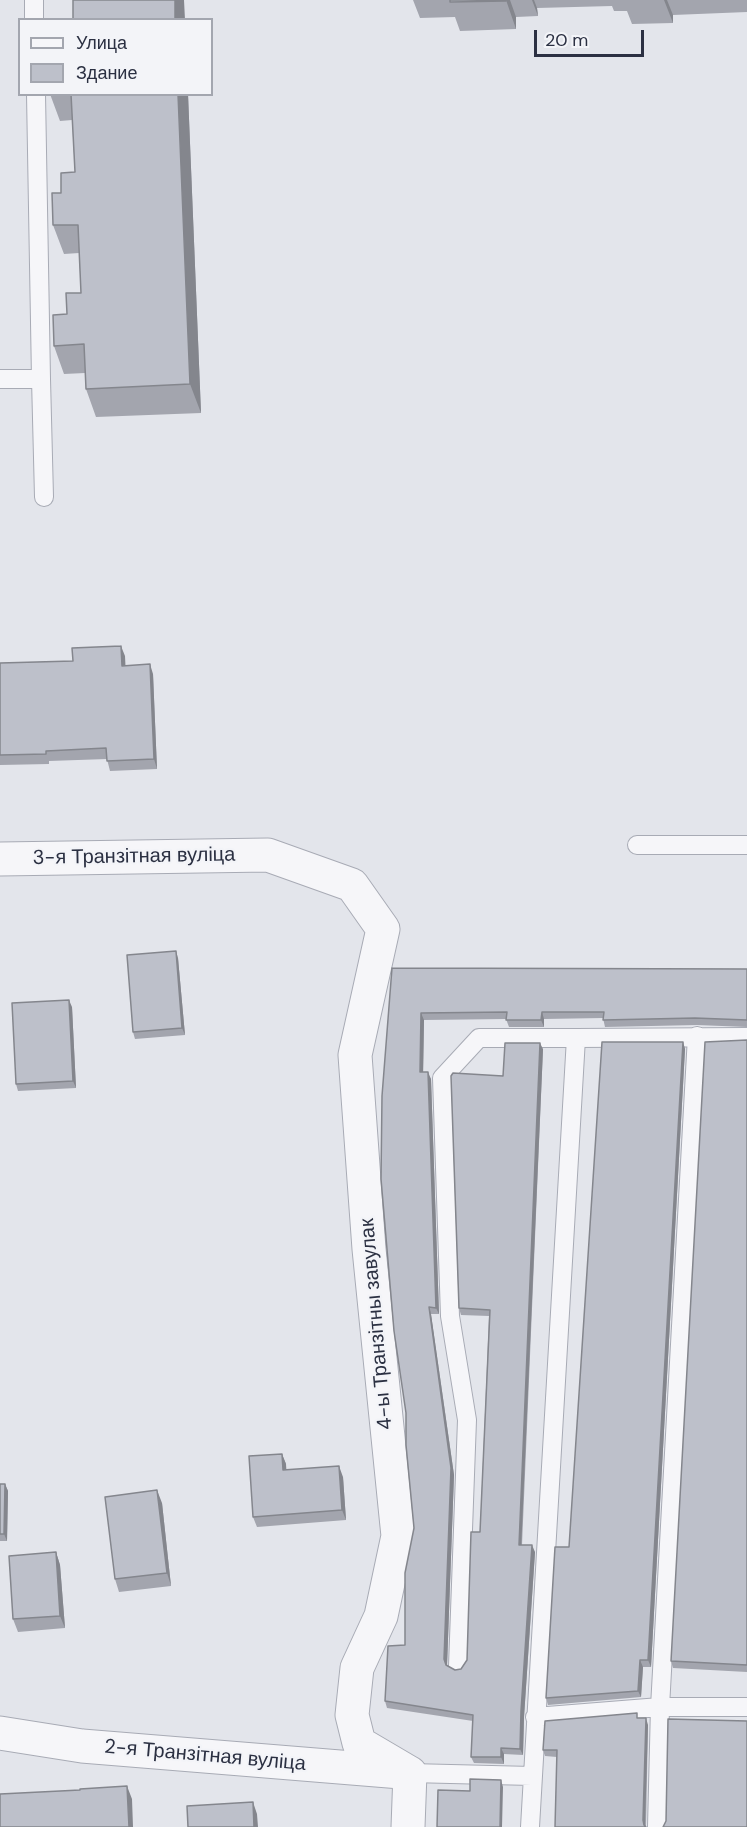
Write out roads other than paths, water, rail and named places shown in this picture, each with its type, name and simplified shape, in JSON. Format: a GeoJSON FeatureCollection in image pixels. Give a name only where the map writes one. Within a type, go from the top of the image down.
{"type":"FeatureCollection","features":[{"type":"Feature","properties":{"kind":"street","name":"3-я Транзітная вуліца"},"geometry":{"type":"LineString","coordinates":[[0,859],[268,855]]}},
{"type":"Feature","properties":{"kind":"street","name":"4-ы Транзітны завулак"},"geometry":{"type":"LineString","coordinates":[[268,855],[352,885],[383,929],[355,1055],[369,1249],[398,1536],[381,1616],[357,1668],[352,1715],[359,1743],[410,1773]]}},
{"type":"Feature","properties":{"kind":"street","name":"2-я Транзітная вуліца"},"geometry":{"type":"LineString","coordinates":[[0,1733],[82,1746],[410,1773]]}},
{"type":"Feature","properties":{"kind":"street"},"geometry":{"type":"LineString","coordinates":[[408,1827],[410,1773]]}},
{"type":"Feature","properties":{"kind":"lane"},"geometry":{"type":"LineString","coordinates":[[34,0],[34,18]]}},
{"type":"Feature","properties":{"kind":"lane"},"geometry":{"type":"LineString","coordinates":[[36,96],[44,497]]}},
{"type":"Feature","properties":{"kind":"lane"},"geometry":{"type":"LineString","coordinates":[[0,379],[41,378]]}},
{"type":"Feature","properties":{"kind":"lane"},"geometry":{"type":"LineString","coordinates":[[637,845],[747,845]]}},
{"type":"Feature","properties":{"kind":"lane"},"geometry":{"type":"LineString","coordinates":[[657,1827],[660,1707],[697,1036]]}},
{"type":"Feature","properties":{"kind":"lane"},"geometry":{"type":"LineString","coordinates":[[458,1666],[467,1420],[450,1316],[442,1078],[479,1038],[747,1037]]}},
{"type":"Feature","properties":{"kind":"lane"},"geometry":{"type":"LineString","coordinates":[[530,1827],[576,1038]]}},
{"type":"Feature","properties":{"kind":"lane"},"geometry":{"type":"LineString","coordinates":[[535,1717],[660,1707],[747,1707]]}},
{"type":"Feature","properties":{"kind":"lane"},"geometry":{"type":"LineString","coordinates":[[410,1773],[532,1776]]}}]}
